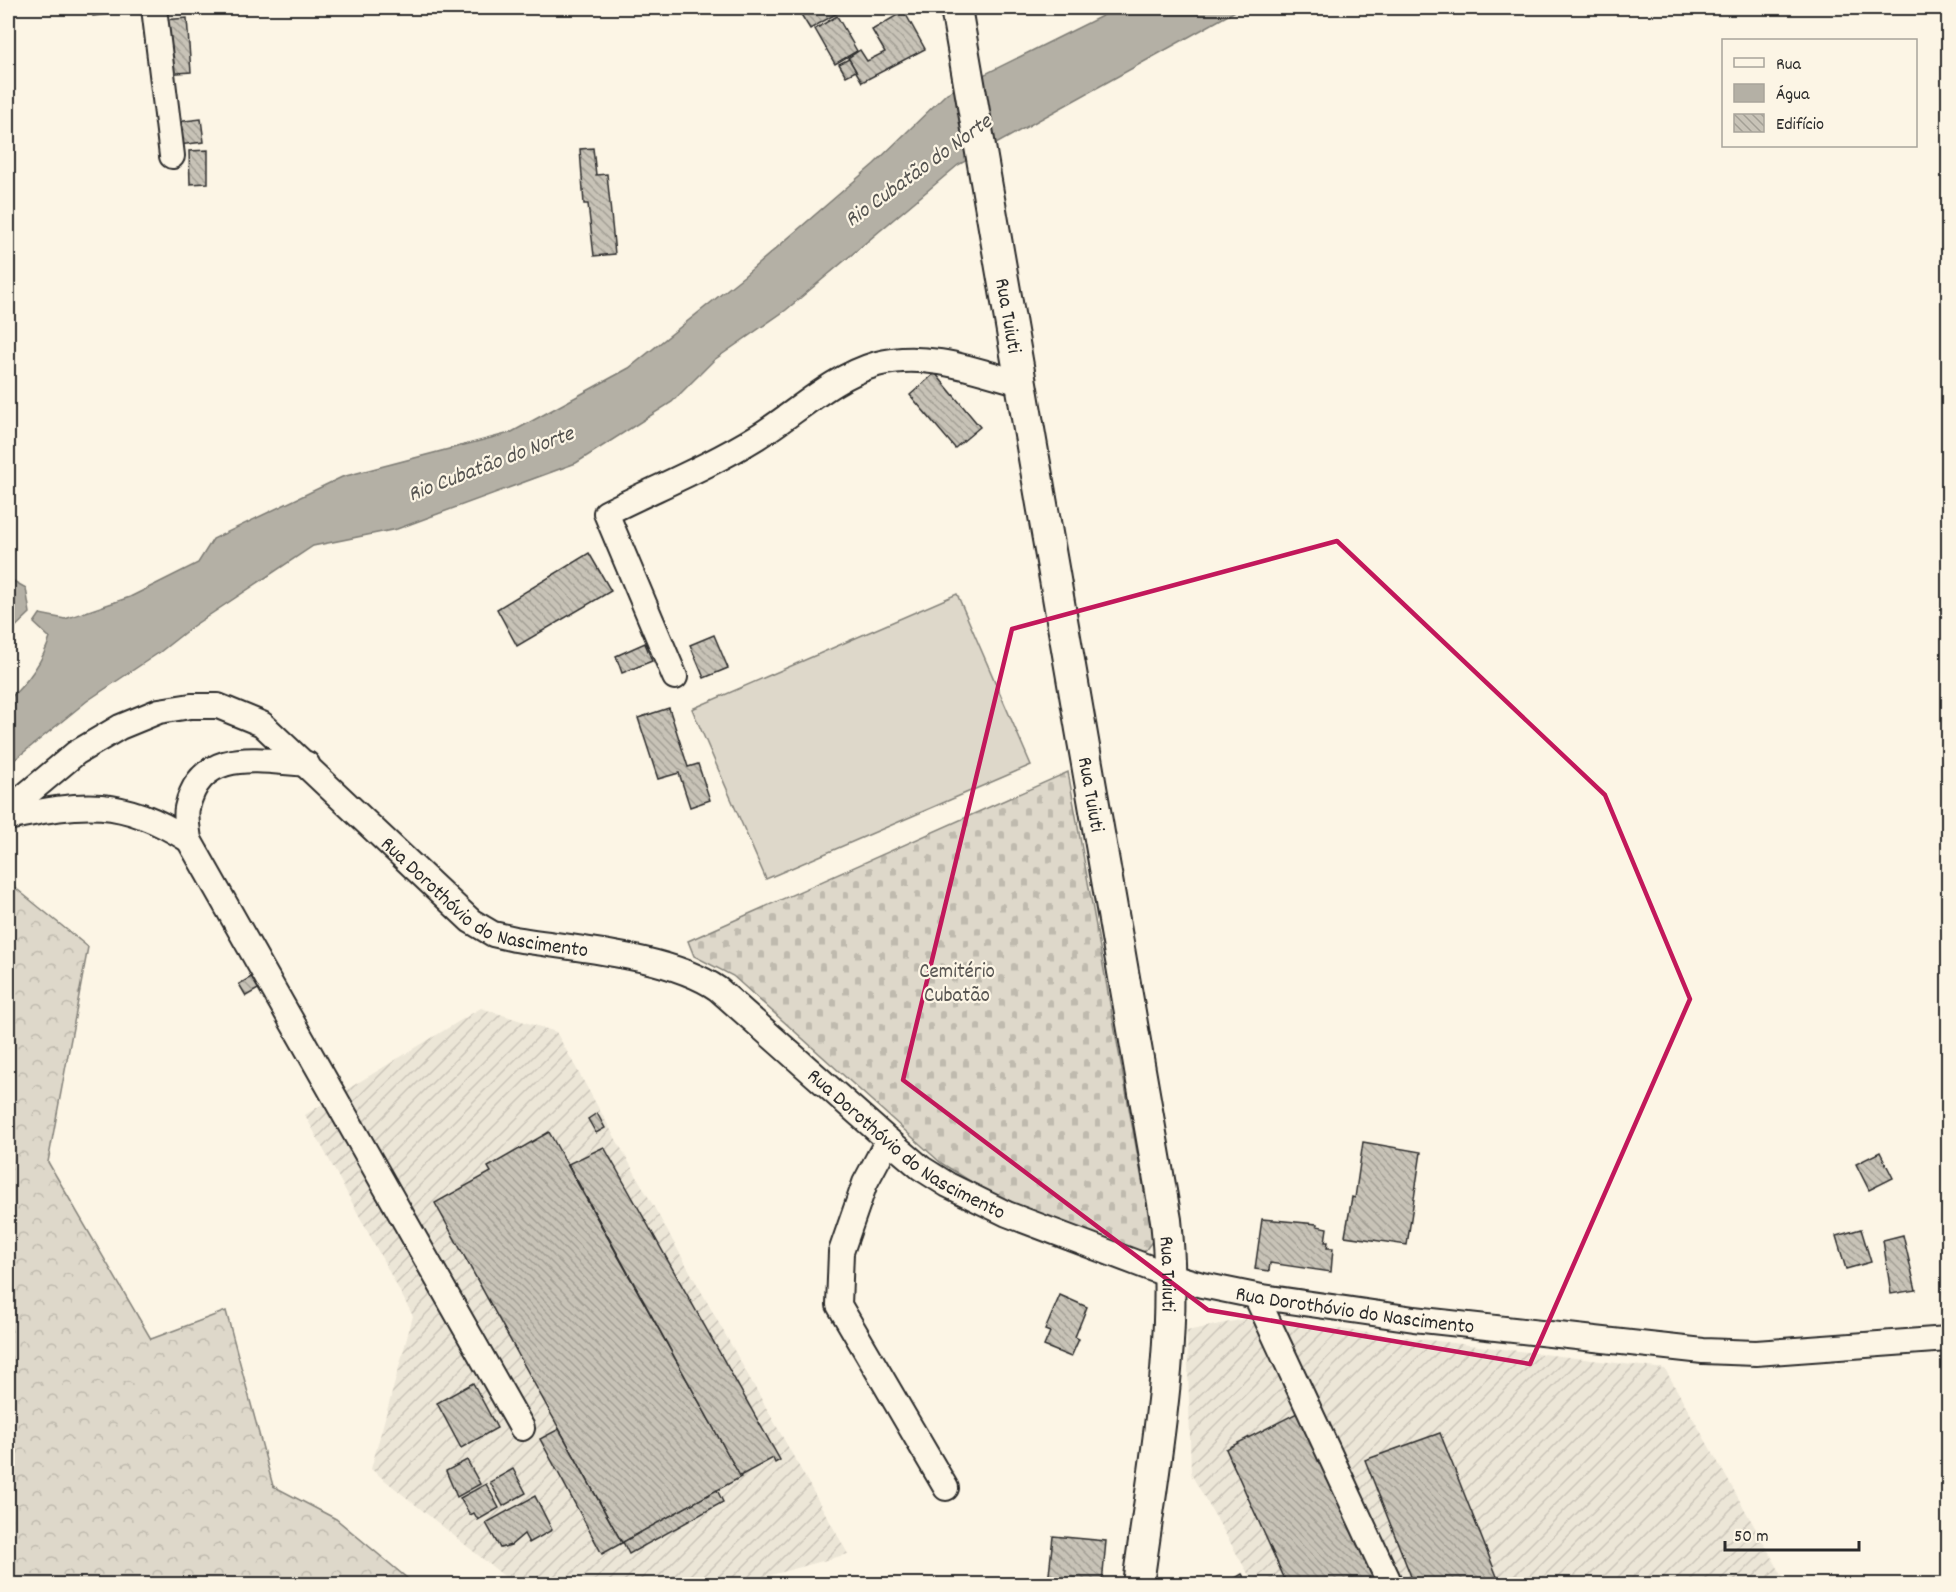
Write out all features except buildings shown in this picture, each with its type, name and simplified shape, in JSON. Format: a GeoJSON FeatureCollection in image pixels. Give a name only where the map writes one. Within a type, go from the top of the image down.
{"type":"FeatureCollection","features":[{"type":"Feature","properties":{"kind":"main road","name":"Rua Tuiuti"},"geometry":{"type":"LineString","coordinates":[[958,21],[1166,1220],[1171,1276],[1164,1382],[1138,1584]]}},
{"type":"Feature","properties":{"kind":"street"},"geometry":{"type":"LineString","coordinates":[[154,8],[172,156]]}},
{"type":"Feature","properties":{"kind":"street"},"geometry":{"type":"LineString","coordinates":[[675,677],[606,513],[756,438],[845,377],[878,364],[917,360],[954,365],[1020,383]]}},
{"type":"Feature","properties":{"kind":"street","name":"Rua Dorothóvio do Nascimento"},"geometry":{"type":"LineString","coordinates":[[8,810],[76,753],[120,727],[159,711],[191,706],[218,706],[262,724],[471,921],[493,934],[660,963],[701,977],[718,989],[921,1168],[975,1200],[1171,1276],[1256,1296],[1414,1319],[1703,1351],[1756,1353],[1948,1339]]}},
{"type":"Feature","properties":{"kind":"street"},"geometry":{"type":"LineString","coordinates":[[307,764],[241,760],[216,764],[197,781],[186,809],[189,840],[522,1428]]}},
{"type":"Feature","properties":{"kind":"street"},"geometry":{"type":"LineString","coordinates":[[8,818],[60,807],[92,805],[142,815],[189,840]]}},
{"type":"Feature","properties":{"kind":"street"},"geometry":{"type":"LineString","coordinates":[[888,1140],[865,1183],[841,1252],[839,1305],[946,1488]]}},
{"type":"Feature","properties":{"kind":"street"},"geometry":{"type":"LineString","coordinates":[[1256,1296],[1390,1584]]}},
{"type":"Feature","properties":{"kind":"highlighted area"},"geometry":{"type":"Polygon","coordinates":[[[1337,541],[1605,795],[1690,999],[1530,1364],[1208,1310],[903,1080],[1012,629],[1337,541]]]}},
{"type":"Feature","properties":{"kind":"shaded area"},"geometry":{"type":"Polygon","coordinates":[[[481,1008],[556,1032],[848,1554],[739,1584],[514,1584],[371,1469],[413,1316],[305,1115],[481,1008]]]}},
{"type":"Feature","properties":{"kind":"shaded area"},"geometry":{"type":"Polygon","coordinates":[[[1249,1318],[1665,1369],[1787,1584],[1254,1584],[1191,1474],[1187,1331],[1249,1318]]]}},
{"type":"Feature","properties":{"kind":"green space"},"geometry":{"type":"Polygon","coordinates":[[[957,594],[1031,765],[766,879],[692,709],[957,594]]]}},
{"type":"Feature","properties":{"kind":"green space","name":"Cemitério Cubatão"},"geometry":{"type":"Polygon","coordinates":[[[1068,772],[1153,1240],[1145,1251],[1131,1257],[1012,1207],[941,1163],[733,976],[694,956],[688,941],[1068,772]]]}},
{"type":"Feature","properties":{"kind":"green space"},"geometry":{"type":"Polygon","coordinates":[[[8,882],[88,947],[48,1162],[151,1339],[226,1311],[273,1486],[336,1519],[414,1584],[8,1584],[8,882]]]}},
{"type":"Feature","properties":{"kind":"water","name":"Rio Cubatão do Norte"},"geometry":{"type":"Polygon","coordinates":[[[1118,8],[1241,8],[958,165],[786,310],[714,360],[672,402],[576,463],[397,529],[313,546],[193,626],[160,652],[87,701],[8,765],[8,700],[33,672],[50,638],[34,623],[40,614],[65,619],[130,597],[198,563],[213,539],[342,477],[510,433],[629,368],[744,276],[874,164],[947,93],[1118,8]]]}},
{"type":"Feature","properties":{"kind":"water"},"geometry":{"type":"Polygon","coordinates":[[[8,578],[26,588],[30,613],[8,634],[8,578]]]}}]}
